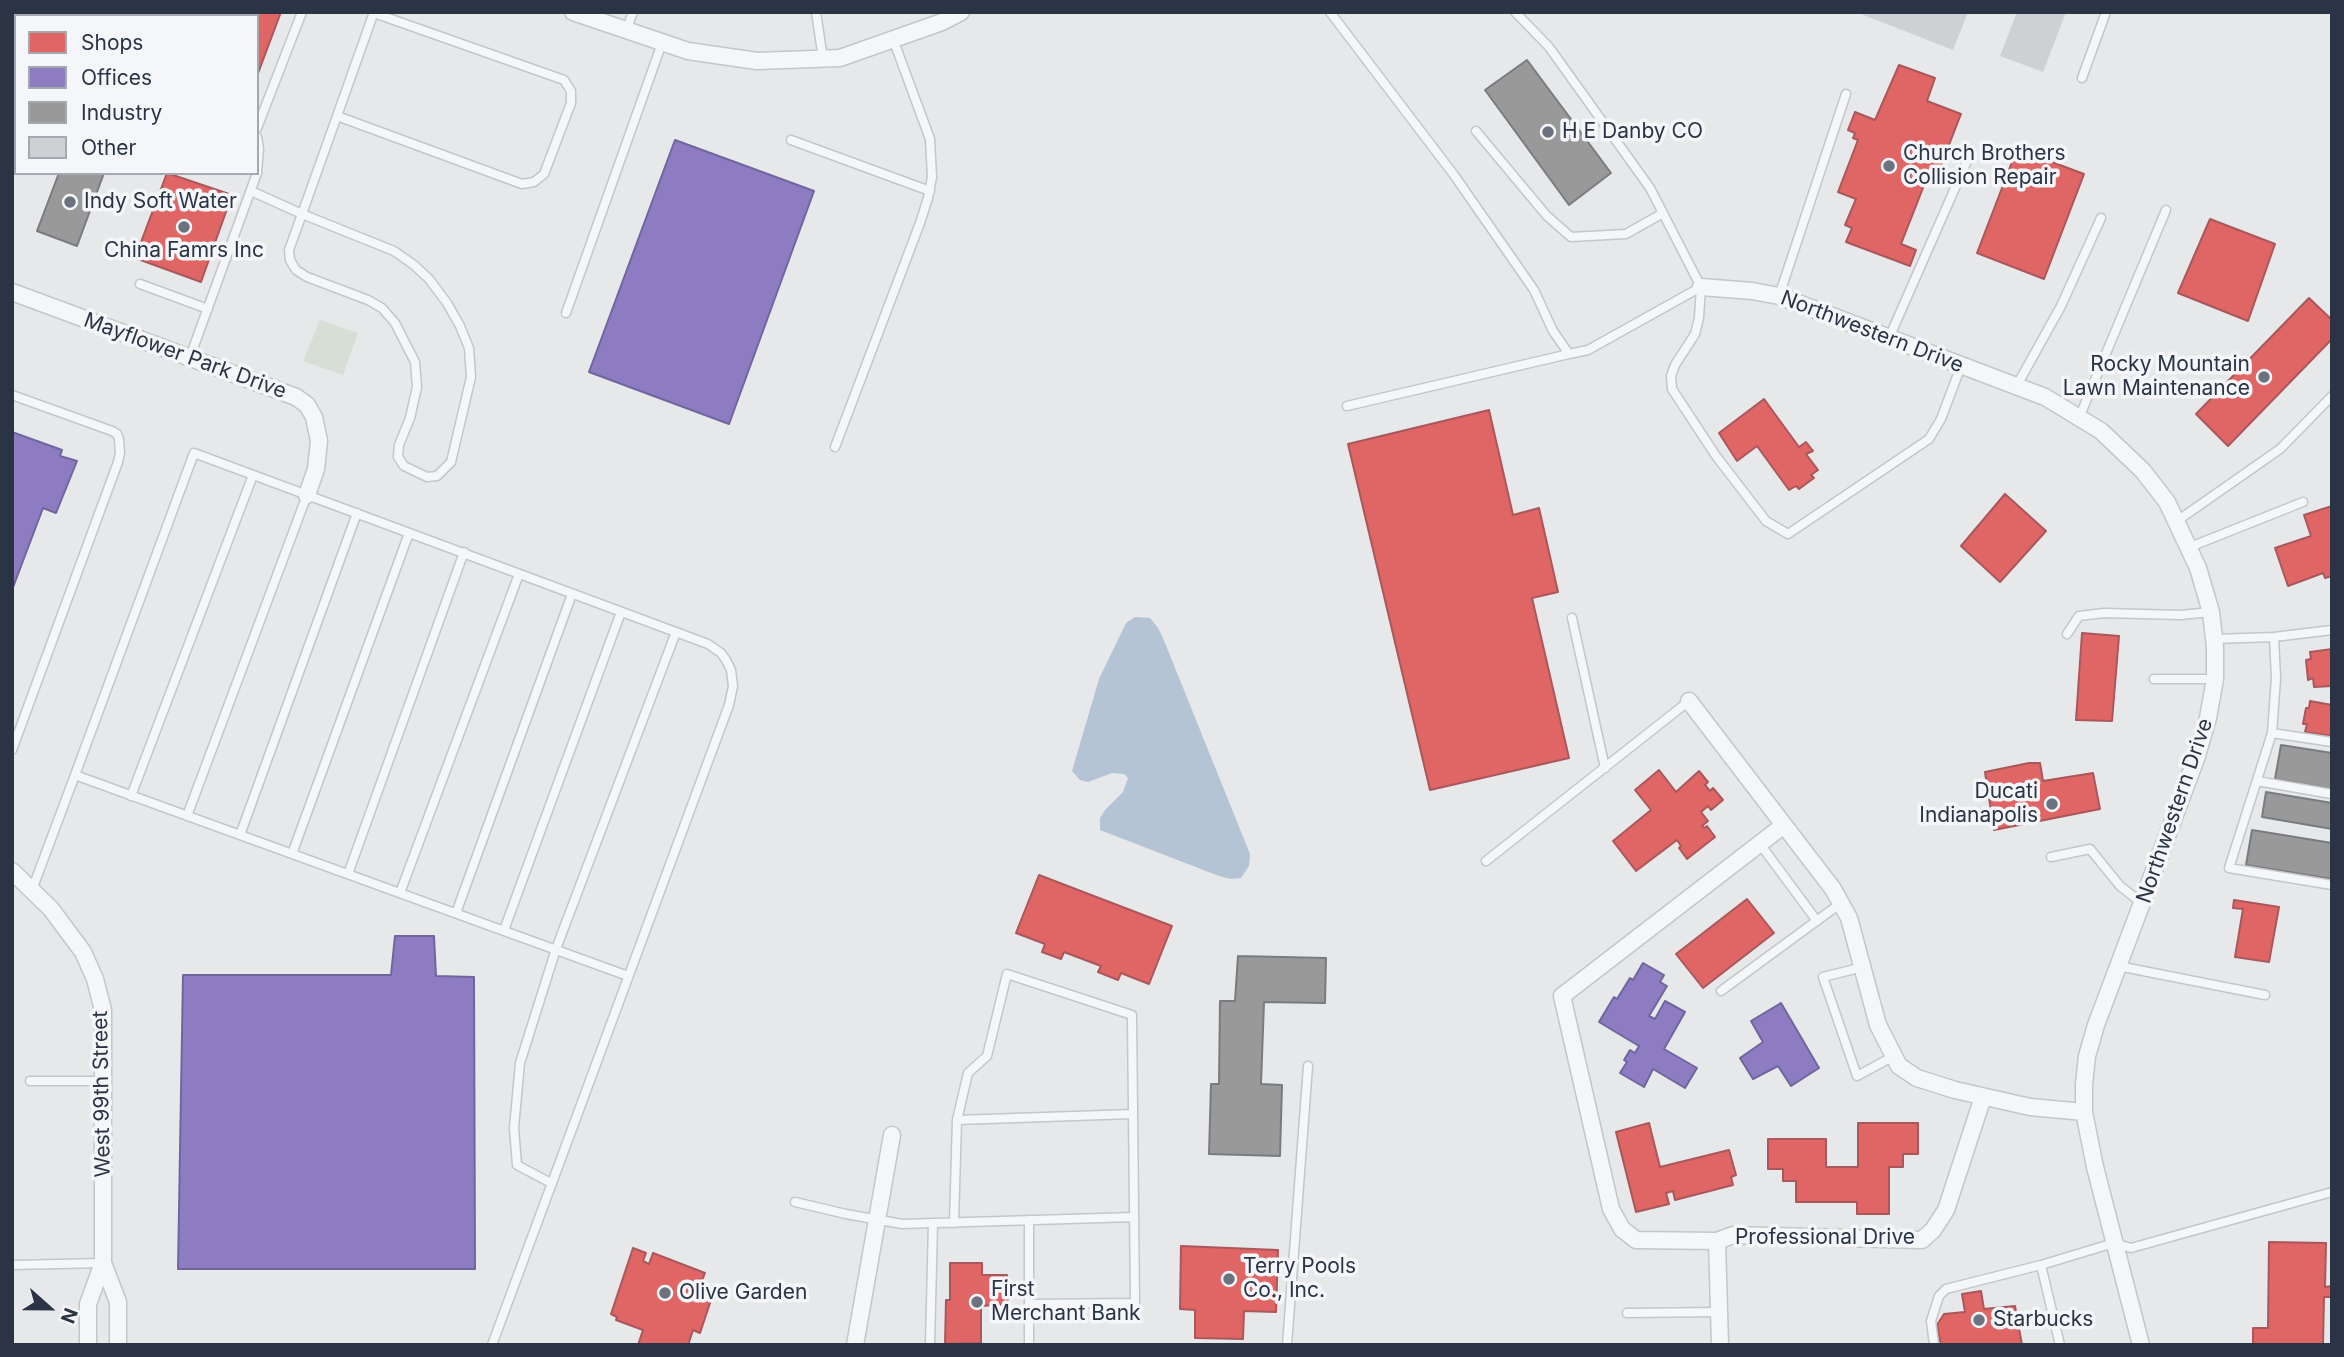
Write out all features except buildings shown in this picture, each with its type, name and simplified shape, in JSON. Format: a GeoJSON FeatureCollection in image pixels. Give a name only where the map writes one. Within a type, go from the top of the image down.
{"type":"FeatureCollection","features":[{"type":"Feature","properties":{"kind":"street"},"geometry":{"type":"LineString","coordinates":[[573,12],[688,51],[757,61],[840,58],[942,22],[961,12]]}},
{"type":"Feature","properties":{"kind":"street","name":"Northwestern Drive"},"geometry":{"type":"LineString","coordinates":[[1700,287],[1752,290],[1779,296],[2045,397],[2101,431],[2124,451],[2167,502],[2190,547],[2211,612],[2214,639],[2215,679],[2208,718],[2196,759],[2096,1025],[2087,1056],[2084,1112],[2095,1167],[2141,1345]]}},
{"type":"Feature","properties":{"kind":"street","name":"Mayflower Park Drive"},"geometry":{"type":"LineString","coordinates":[[12,292],[284,392],[307,405],[314,417],[319,441],[316,469],[307,495]]}},
{"type":"Feature","properties":{"kind":"street"},"geometry":{"type":"LineString","coordinates":[[1689,701],[1833,889],[1849,918],[1878,1025],[1899,1066],[1917,1078],[1983,1097],[2030,1107],[2084,1112]]}},
{"type":"Feature","properties":{"kind":"street"},"geometry":{"type":"LineString","coordinates":[[1717,1241],[1636,1240],[1622,1229],[1611,1209],[1562,996],[1784,825]]}},
{"type":"Feature","properties":{"kind":"street","name":"West 99th Street"},"geometry":{"type":"LineString","coordinates":[[12,871],[67,929],[83,952],[95,979],[103,1010],[103,1263],[88,1304],[88,1345]]}},
{"type":"Feature","properties":{"kind":"street","name":"Professional Drive"},"geometry":{"type":"LineString","coordinates":[[1720,1345],[1717,1241],[1733,1235],[1922,1240],[1933,1230],[1946,1210],[1983,1097]]}},
{"type":"Feature","properties":{"kind":"street"},"geometry":{"type":"LineString","coordinates":[[855,1345],[892,1135]]}},
{"type":"Feature","properties":{"kind":"street","name":"West 99th Street"},"geometry":{"type":"LineString","coordinates":[[103,1263],[118,1302],[118,1345]]}},
{"type":"Feature","properties":{"kind":"lane"},"geometry":{"type":"LineString","coordinates":[[259,123],[302,12]]}},
{"type":"Feature","properties":{"kind":"lane"},"geometry":{"type":"LineString","coordinates":[[626,31],[633,12]]}},
{"type":"Feature","properties":{"kind":"lane"},"geometry":{"type":"LineString","coordinates":[[816,12],[823,59]]}},
{"type":"Feature","properties":{"kind":"lane"},"geometry":{"type":"LineString","coordinates":[[1330,12],[1448,167],[1534,290],[1553,331],[1569,354]]}},
{"type":"Feature","properties":{"kind":"lane"},"geometry":{"type":"LineString","coordinates":[[1515,12],[1549,47],[1650,188],[1700,287],[1699,318],[1695,334],[1675,365],[1671,376],[1672,389],[1716,456],[1766,521],[1788,534],[1929,439],[1941,419],[1961,366]]}},
{"type":"Feature","properties":{"kind":"lane"},"geometry":{"type":"LineString","coordinates":[[2082,78],[2106,12]]}},
{"type":"Feature","properties":{"kind":"lane"},"geometry":{"type":"LineString","coordinates":[[251,191],[302,214],[394,251],[429,279],[460,326],[469,348],[471,377],[451,462],[437,477],[427,477],[404,466],[398,457],[399,444],[410,418],[417,387],[415,362],[404,337],[382,308],[296,270],[289,260],[289,250],[302,214],[337,116],[374,13],[564,80],[571,91],[571,103],[544,174],[534,182],[522,184],[337,116]]}},
{"type":"Feature","properties":{"kind":"lane"},"geometry":{"type":"LineString","coordinates":[[835,447],[930,191],[933,158],[930,139],[893,39]]}},
{"type":"Feature","properties":{"kind":"lane"},"geometry":{"type":"LineString","coordinates":[[566,313],[662,43]]}},
{"type":"Feature","properties":{"kind":"lane"},"geometry":{"type":"LineString","coordinates":[[1779,296],[1846,94]]}},
{"type":"Feature","properties":{"kind":"lane"},"geometry":{"type":"LineString","coordinates":[[1476,131],[1547,216],[1571,237],[1626,234],[1663,213]]}},
{"type":"Feature","properties":{"kind":"lane"},"geometry":{"type":"LineString","coordinates":[[790,140],[930,191]]}},
{"type":"Feature","properties":{"kind":"lane"},"geometry":{"type":"LineString","coordinates":[[1889,338],[1970,154]]}},
{"type":"Feature","properties":{"kind":"lane"},"geometry":{"type":"LineString","coordinates":[[190,357],[256,175]]}},
{"type":"Feature","properties":{"kind":"lane"},"geometry":{"type":"LineString","coordinates":[[2079,418],[2166,210]]}},
{"type":"Feature","properties":{"kind":"lane"},"geometry":{"type":"LineString","coordinates":[[2016,387],[2061,306],[2101,218]]}},
{"type":"Feature","properties":{"kind":"lane"},"geometry":{"type":"LineString","coordinates":[[140,284],[208,309]]}},
{"type":"Feature","properties":{"kind":"lane"},"geometry":{"type":"LineString","coordinates":[[1347,406],[1588,350],[1700,287]]}},
{"type":"Feature","properties":{"kind":"lane"},"geometry":{"type":"LineString","coordinates":[[12,395],[112,431],[119,439],[120,453],[12,750]]}},
{"type":"Feature","properties":{"kind":"lane"},"geometry":{"type":"LineString","coordinates":[[2177,521],[2280,449],[2332,396]]}},
{"type":"Feature","properties":{"kind":"lane"},"geometry":{"type":"LineString","coordinates":[[32,890],[194,453],[708,644],[722,653],[731,670],[732,694],[492,1345]]}},
{"type":"Feature","properties":{"kind":"lane"},"geometry":{"type":"LineString","coordinates":[[131,796],[253,475]]}},
{"type":"Feature","properties":{"kind":"lane"},"geometry":{"type":"LineString","coordinates":[[187,816],[307,495]]}},
{"type":"Feature","properties":{"kind":"lane"},"geometry":{"type":"LineString","coordinates":[[2190,547],[2303,502]]}},
{"type":"Feature","properties":{"kind":"lane"},"geometry":{"type":"LineString","coordinates":[[240,835],[357,513]]}},
{"type":"Feature","properties":{"kind":"lane"},"geometry":{"type":"LineString","coordinates":[[292,853],[409,533]]}},
{"type":"Feature","properties":{"kind":"lane"},"geometry":{"type":"LineString","coordinates":[[348,874],[464,552]]}},
{"type":"Feature","properties":{"kind":"lane"},"geometry":{"type":"LineString","coordinates":[[400,893],[519,574]]}},
{"type":"Feature","properties":{"kind":"lane"},"geometry":{"type":"LineString","coordinates":[[456,913],[572,594]]}},
{"type":"Feature","properties":{"kind":"lane"},"geometry":{"type":"LineString","coordinates":[[503,930],[621,612]]}},
{"type":"Feature","properties":{"kind":"lane"},"geometry":{"type":"LineString","coordinates":[[2067,634],[2079,616],[2104,613],[2180,615],[2211,612]]}},
{"type":"Feature","properties":{"kind":"lane"},"geometry":{"type":"LineString","coordinates":[[1573,618],[1605,768]]}},
{"type":"Feature","properties":{"kind":"lane"},"geometry":{"type":"LineString","coordinates":[[2214,639],[2274,637],[2332,630]]}},
{"type":"Feature","properties":{"kind":"lane"},"geometry":{"type":"LineString","coordinates":[[551,1182],[517,1165],[514,1128],[520,1063],[556,949],[676,632]]}},
{"type":"Feature","properties":{"kind":"lane"},"geometry":{"type":"LineString","coordinates":[[2274,637],[2276,678],[2272,733],[2229,868],[2332,885]]}},
{"type":"Feature","properties":{"kind":"lane"},"geometry":{"type":"LineString","coordinates":[[2154,679],[2215,679]]}},
{"type":"Feature","properties":{"kind":"lane"},"geometry":{"type":"LineString","coordinates":[[1486,861],[1689,701]]}},
{"type":"Feature","properties":{"kind":"lane"},"geometry":{"type":"LineString","coordinates":[[2272,733],[2332,742]]}},
{"type":"Feature","properties":{"kind":"lane"},"geometry":{"type":"LineString","coordinates":[[75,775],[628,976]]}},
{"type":"Feature","properties":{"kind":"lane"},"geometry":{"type":"LineString","coordinates":[[2258,781],[2332,794]]}},
{"type":"Feature","properties":{"kind":"lane"},"geometry":{"type":"LineString","coordinates":[[1760,844],[1816,921]]}},
{"type":"Feature","properties":{"kind":"lane"},"geometry":{"type":"LineString","coordinates":[[2051,857],[2090,849],[2120,886],[2143,904]]}},
{"type":"Feature","properties":{"kind":"lane"},"geometry":{"type":"LineString","coordinates":[[1721,991],[1841,903]]}},
{"type":"Feature","properties":{"kind":"lane"},"geometry":{"type":"LineString","coordinates":[[2118,966],[2265,995]]}},
{"type":"Feature","properties":{"kind":"lane"},"geometry":{"type":"LineString","coordinates":[[1863,967],[1823,977],[1857,1076],[1894,1056]]}},
{"type":"Feature","properties":{"kind":"lane"},"geometry":{"type":"LineString","coordinates":[[954,1223],[957,1120],[968,1073],[988,1055],[1007,974],[1132,1015],[1135,1303],[1029,1304]]}},
{"type":"Feature","properties":{"kind":"lane"},"geometry":{"type":"LineString","coordinates":[[1287,1345],[1308,1066]]}},
{"type":"Feature","properties":{"kind":"lane"},"geometry":{"type":"LineString","coordinates":[[30,1081],[104,1081]]}},
{"type":"Feature","properties":{"kind":"lane"},"geometry":{"type":"LineString","coordinates":[[957,1120],[1133,1114]]}},
{"type":"Feature","properties":{"kind":"lane"},"geometry":{"type":"LineString","coordinates":[[1934,1345],[1931,1321],[1939,1296],[1946,1289],[2114,1243],[2131,1248],[2332,1192]]}},
{"type":"Feature","properties":{"kind":"lane"},"geometry":{"type":"LineString","coordinates":[[794,1202],[902,1224],[1134,1217]]}},
{"type":"Feature","properties":{"kind":"lane"},"geometry":{"type":"LineString","coordinates":[[1029,1220],[1030,1345]]}},
{"type":"Feature","properties":{"kind":"lane"},"geometry":{"type":"LineString","coordinates":[[930,1345],[933,1223]]}},
{"type":"Feature","properties":{"kind":"lane"},"geometry":{"type":"LineString","coordinates":[[12,1265],[103,1263]]}},
{"type":"Feature","properties":{"kind":"lane"},"geometry":{"type":"LineString","coordinates":[[2041,1265],[2060,1345]]}},
{"type":"Feature","properties":{"kind":"lane"},"geometry":{"type":"LineString","coordinates":[[1627,1313],[1719,1312]]}},
{"type":"Feature","properties":{"kind":"shaded area"},"geometry":{"type":"Polygon","coordinates":[[[320,320],[358,333],[343,375],[303,361],[320,320]]]}},
{"type":"Feature","properties":{"kind":"water"},"geometry":{"type":"Polygon","coordinates":[[[1135,617],[1150,618],[1163,638],[1250,854],[1249,866],[1241,878],[1219,876],[1100,830],[1100,818],[1123,792],[1128,778],[1124,774],[1112,773],[1088,782],[1080,780],[1072,771],[1099,679],[1126,623],[1135,617]]]}},
{"type":"Feature","properties":{"kind":"place","name":"H E Danby CO"},"geometry":{"type":"Point","coordinates":[1548,132]}},
{"type":"Feature","properties":{"kind":"place","name":"Church Brothers Collision Repair"},"geometry":{"type":"Point","coordinates":[1889,166]}},
{"type":"Feature","properties":{"kind":"place","name":"Indy Soft Water"},"geometry":{"type":"Point","coordinates":[70,202]}},
{"type":"Feature","properties":{"kind":"place","name":"China Famrs Inc"},"geometry":{"type":"Point","coordinates":[184,227]}},
{"type":"Feature","properties":{"kind":"place","name":"Rocky Mountain Lawn Maintenance"},"geometry":{"type":"Point","coordinates":[2264,377]}},
{"type":"Feature","properties":{"kind":"place","name":"Ducati Indianapolis"},"geometry":{"type":"Point","coordinates":[2052,804]}},
{"type":"Feature","properties":{"kind":"place","name":"Terry Pools Co., Inc."},"geometry":{"type":"Point","coordinates":[1229,1279]}},
{"type":"Feature","properties":{"kind":"place","name":"Olive Garden"},"geometry":{"type":"Point","coordinates":[665,1293]}},
{"type":"Feature","properties":{"kind":"place","name":"First Merchant Bank"},"geometry":{"type":"Point","coordinates":[977,1302]}},
{"type":"Feature","properties":{"kind":"place","name":"Starbucks"},"geometry":{"type":"Point","coordinates":[1979,1320]}}]}
